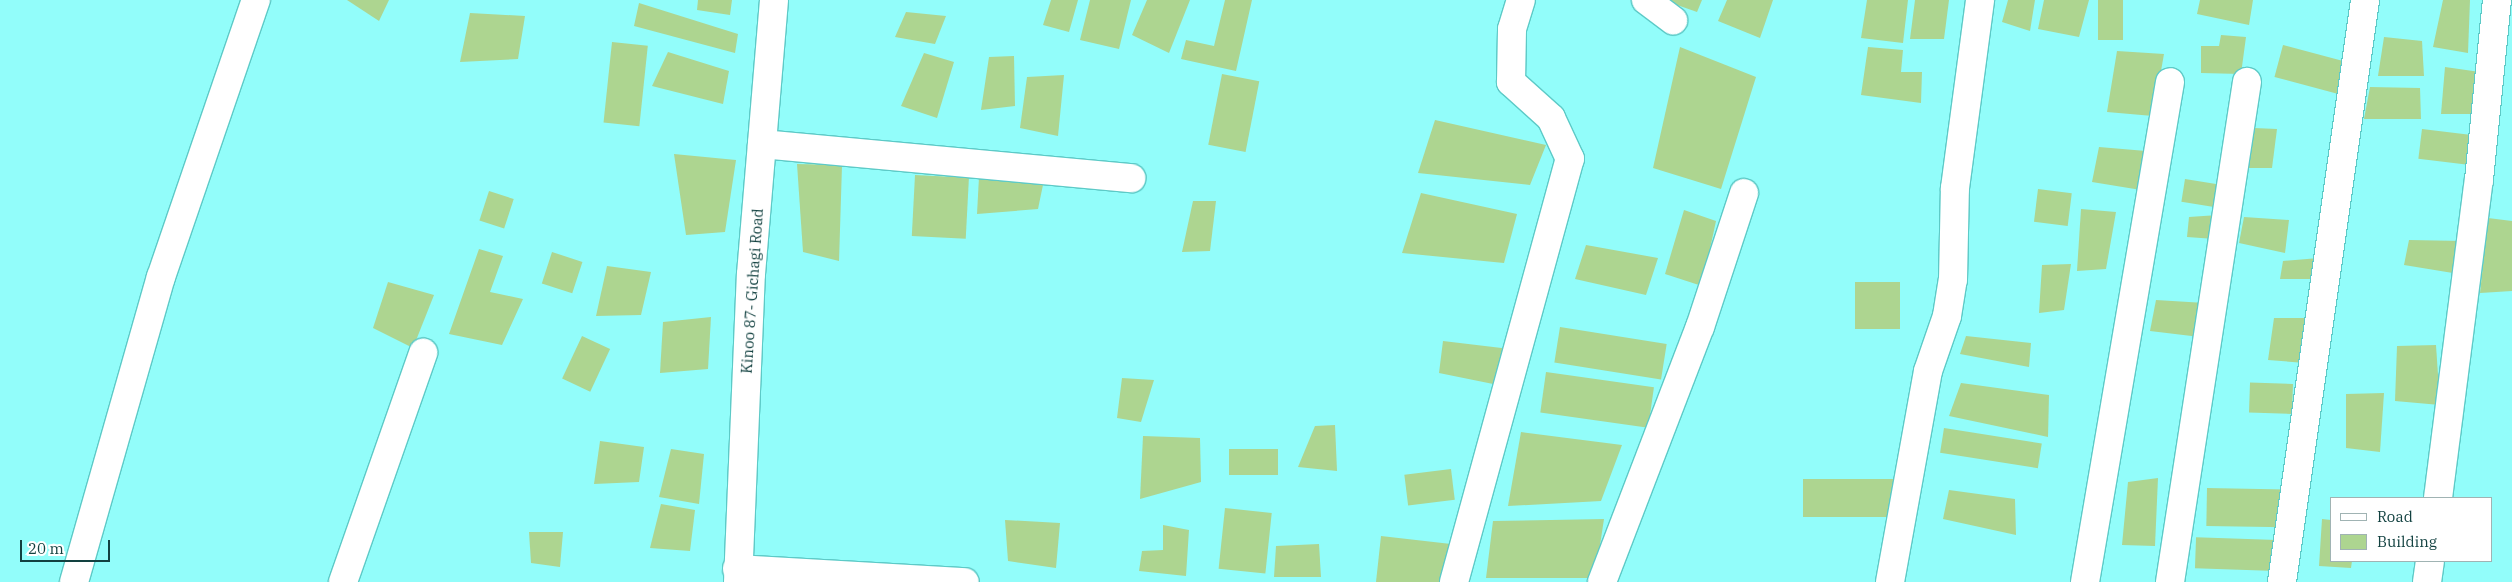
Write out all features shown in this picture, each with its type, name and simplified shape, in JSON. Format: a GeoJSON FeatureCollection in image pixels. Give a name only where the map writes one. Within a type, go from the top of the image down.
{"type":"FeatureCollection","features":[{"type":"Feature","properties":{"kind":"street"},"geometry":{"type":"LineString","coordinates":[[74,582],[161,277],[256,0]]}},
{"type":"Feature","properties":{"kind":"street","name":"Kinoo 87- Gichagi Road"},"geometry":{"type":"LineString","coordinates":[[737,576],[751,274],[774,0]]}},
{"type":"Feature","properties":{"kind":"street"},"geometry":{"type":"LineString","coordinates":[[1454,582],[1570,159],[1551,118],[1511,82],[1512,29],[1520,0]]}},
{"type":"Feature","properties":{"kind":"street"},"geometry":{"type":"LineString","coordinates":[[1646,0],[1673,20]]}},
{"type":"Feature","properties":{"kind":"street"},"geometry":{"type":"LineString","coordinates":[[1890,582],[1928,371],[1947,316],[1953,280],[1955,188],[1980,0]]}},
{"type":"Feature","properties":{"kind":"street"},"geometry":{"type":"LineString","coordinates":[[2282,582],[2365,0]]}},
{"type":"Feature","properties":{"kind":"street"},"geometry":{"type":"LineString","coordinates":[[2438,497],[2479,180],[2497,0]]}},
{"type":"Feature","properties":{"kind":"street"},"geometry":{"type":"LineString","coordinates":[[2085,582],[2170,82]]}},
{"type":"Feature","properties":{"kind":"street"},"geometry":{"type":"LineString","coordinates":[[2170,582],[2247,82]]}},
{"type":"Feature","properties":{"kind":"street"},"geometry":{"type":"LineString","coordinates":[[762,144],[1131,178]]}},
{"type":"Feature","properties":{"kind":"street"},"geometry":{"type":"LineString","coordinates":[[1602,582],[1700,327],[1744,192]]}},
{"type":"Feature","properties":{"kind":"street"},"geometry":{"type":"LineString","coordinates":[[343,582],[424,353]]}},
{"type":"Feature","properties":{"kind":"street"},"geometry":{"type":"LineString","coordinates":[[2427,582],[2430,562]]}},
{"type":"Feature","properties":{"kind":"street"},"geometry":{"type":"LineString","coordinates":[[737,576],[965,582]]}},
{"type":"Feature","properties":{"kind":"building"},"geometry":{"type":"Polygon","coordinates":[[[347,0],[389,0],[379,21],[347,0]]]}},
{"type":"Feature","properties":{"kind":"building"},"geometry":{"type":"Polygon","coordinates":[[[698,0],[732,0],[730,15],[697,10],[698,0]]]}},
{"type":"Feature","properties":{"kind":"building"},"geometry":{"type":"Polygon","coordinates":[[[1051,0],[1078,0],[1069,32],[1043,25],[1051,0]]]}},
{"type":"Feature","properties":{"kind":"building"},"geometry":{"type":"Polygon","coordinates":[[[1090,0],[1131,0],[1119,49],[1080,40],[1090,0]]]}},
{"type":"Feature","properties":{"kind":"building"},"geometry":{"type":"Polygon","coordinates":[[[1147,0],[1190,0],[1169,53],[1132,35],[1147,0]]]}},
{"type":"Feature","properties":{"kind":"building"},"geometry":{"type":"Polygon","coordinates":[[[1225,0],[1252,0],[1236,71],[1181,59],[1186,40],[1214,46],[1225,0]]]}},
{"type":"Feature","properties":{"kind":"building"},"geometry":{"type":"Polygon","coordinates":[[[1663,0],[1702,0],[1697,12],[1663,0]]]}},
{"type":"Feature","properties":{"kind":"building"},"geometry":{"type":"Polygon","coordinates":[[[1727,0],[1773,0],[1760,38],[1718,21],[1727,0]]]}},
{"type":"Feature","properties":{"kind":"building"},"geometry":{"type":"Polygon","coordinates":[[[1867,0],[1908,0],[1903,43],[1861,38],[1867,0]]]}},
{"type":"Feature","properties":{"kind":"building"},"geometry":{"type":"Polygon","coordinates":[[[1915,0],[1949,0],[1944,39],[1910,39],[1915,0]]]}},
{"type":"Feature","properties":{"kind":"building"},"geometry":{"type":"Polygon","coordinates":[[[2008,0],[2035,0],[2030,31],[2002,22],[2008,0]]]}},
{"type":"Feature","properties":{"kind":"building"},"geometry":{"type":"Polygon","coordinates":[[[2044,0],[2089,0],[2079,37],[2038,29],[2044,0]]]}},
{"type":"Feature","properties":{"kind":"building"},"geometry":{"type":"Polygon","coordinates":[[[2098,0],[2123,0],[2123,40],[2098,40],[2098,0]]]}},
{"type":"Feature","properties":{"kind":"building"},"geometry":{"type":"Polygon","coordinates":[[[2200,0],[2253,0],[2249,25],[2197,14],[2200,0]]]}},
{"type":"Feature","properties":{"kind":"building"},"geometry":{"type":"Polygon","coordinates":[[[2443,0],[2470,0],[2468,53],[2433,47],[2443,0]]]}},
{"type":"Feature","properties":{"kind":"building"},"geometry":{"type":"Polygon","coordinates":[[[639,3],[738,34],[735,53],[634,26],[639,3]]]}},
{"type":"Feature","properties":{"kind":"building"},"geometry":{"type":"Polygon","coordinates":[[[906,12],[946,16],[935,44],[895,37],[906,12]]]}},
{"type":"Feature","properties":{"kind":"building"},"geometry":{"type":"Polygon","coordinates":[[[470,13],[525,16],[518,59],[460,62],[470,13]]]}},
{"type":"Feature","properties":{"kind":"building"},"geometry":{"type":"Polygon","coordinates":[[[2221,35],[2246,37],[2241,74],[2201,73],[2201,46],[2219,46],[2221,35]]]}},
{"type":"Feature","properties":{"kind":"building"},"geometry":{"type":"Polygon","coordinates":[[[2384,37],[2422,41],[2424,76],[2378,76],[2384,37]]]}},
{"type":"Feature","properties":{"kind":"building"},"geometry":{"type":"Polygon","coordinates":[[[612,42],[648,46],[639,126],[604,123],[612,42]]]}},
{"type":"Feature","properties":{"kind":"building"},"geometry":{"type":"Polygon","coordinates":[[[2283,45],[2348,62],[2339,94],[2274,77],[2283,45]]]}},
{"type":"Feature","properties":{"kind":"building"},"geometry":{"type":"Polygon","coordinates":[[[1680,47],[1756,77],[1721,189],[1653,168],[1680,47]]]}},
{"type":"Feature","properties":{"kind":"building"},"geometry":{"type":"Polygon","coordinates":[[[1868,47],[1903,50],[1901,72],[1922,72],[1921,103],[1861,95],[1868,47]]]}},
{"type":"Feature","properties":{"kind":"building"},"geometry":{"type":"Polygon","coordinates":[[[2117,51],[2164,54],[2153,116],[2107,112],[2117,51]]]}},
{"type":"Feature","properties":{"kind":"building"},"geometry":{"type":"Polygon","coordinates":[[[668,52],[729,71],[723,104],[652,86],[668,52]]]}},
{"type":"Feature","properties":{"kind":"building"},"geometry":{"type":"Polygon","coordinates":[[[924,53],[954,62],[937,118],[901,106],[924,53]]]}},
{"type":"Feature","properties":{"kind":"building"},"geometry":{"type":"Polygon","coordinates":[[[1014,56],[1015,106],[981,110],[989,57],[1014,56]]]}},
{"type":"Feature","properties":{"kind":"building"},"geometry":{"type":"Polygon","coordinates":[[[2445,67],[2480,72],[2478,114],[2441,114],[2445,67]]]}},
{"type":"Feature","properties":{"kind":"building"},"geometry":{"type":"Polygon","coordinates":[[[1222,74],[1259,81],[1246,152],[1208,145],[1222,74]]]}},
{"type":"Feature","properties":{"kind":"building"},"geometry":{"type":"Polygon","coordinates":[[[1064,75],[1058,136],[1020,128],[1027,77],[1064,75]]]}},
{"type":"Feature","properties":{"kind":"building"},"geometry":{"type":"Polygon","coordinates":[[[2370,87],[2420,88],[2421,119],[2364,119],[2370,87]]]}},
{"type":"Feature","properties":{"kind":"building"},"geometry":{"type":"Polygon","coordinates":[[[1435,120],[1546,145],[1530,185],[1418,173],[1435,120]]]}},
{"type":"Feature","properties":{"kind":"building"},"geometry":{"type":"Polygon","coordinates":[[[2254,128],[2277,129],[2272,168],[2248,168],[2254,128]]]}},
{"type":"Feature","properties":{"kind":"building"},"geometry":{"type":"Polygon","coordinates":[[[2422,129],[2472,135],[2468,165],[2418,159],[2422,129]]]}},
{"type":"Feature","properties":{"kind":"building"},"geometry":{"type":"Polygon","coordinates":[[[2099,147],[2146,151],[2141,190],[2092,182],[2099,147]]]}},
{"type":"Feature","properties":{"kind":"building"},"geometry":{"type":"Polygon","coordinates":[[[674,154],[736,160],[725,232],[686,235],[674,154]]]}},
{"type":"Feature","properties":{"kind":"building"},"geometry":{"type":"Polygon","coordinates":[[[797,164],[842,165],[839,261],[803,252],[797,164]]]}},
{"type":"Feature","properties":{"kind":"building"},"geometry":{"type":"Polygon","coordinates":[[[915,175],[969,178],[966,239],[912,236],[915,175]]]}},
{"type":"Feature","properties":{"kind":"building"},"geometry":{"type":"Polygon","coordinates":[[[979,177],[1044,180],[1038,209],[977,214],[979,177]]]}},
{"type":"Feature","properties":{"kind":"building"},"geometry":{"type":"Polygon","coordinates":[[[2185,179],[2218,184],[2214,207],[2181,202],[2185,179]]]}},
{"type":"Feature","properties":{"kind":"building"},"geometry":{"type":"Polygon","coordinates":[[[2038,189],[2072,193],[2068,226],[2034,222],[2038,189]]]}},
{"type":"Feature","properties":{"kind":"building"},"geometry":{"type":"Polygon","coordinates":[[[489,191],[514,199],[504,229],[479,220],[489,191]]]}},
{"type":"Feature","properties":{"kind":"building"},"geometry":{"type":"Polygon","coordinates":[[[1421,193],[1517,214],[1504,263],[1402,253],[1421,193]]]}},
{"type":"Feature","properties":{"kind":"building"},"geometry":{"type":"Polygon","coordinates":[[[1193,201],[1216,201],[1210,251],[1182,252],[1193,201]]]}},
{"type":"Feature","properties":{"kind":"building"},"geometry":{"type":"Polygon","coordinates":[[[2081,209],[2116,212],[2106,269],[2077,271],[2081,209]]]}},
{"type":"Feature","properties":{"kind":"building"},"geometry":{"type":"Polygon","coordinates":[[[1684,210],[1716,221],[1702,286],[1665,274],[1684,210]]]}},
{"type":"Feature","properties":{"kind":"building"},"geometry":{"type":"Polygon","coordinates":[[[2218,215],[2215,239],[2187,237],[2189,217],[2218,215]]]}},
{"type":"Feature","properties":{"kind":"building"},"geometry":{"type":"Polygon","coordinates":[[[2244,217],[2289,220],[2285,253],[2239,243],[2244,217]]]}},
{"type":"Feature","properties":{"kind":"building"},"geometry":{"type":"Polygon","coordinates":[[[2488,218],[2512,221],[2512,291],[2480,293],[2488,218]]]}},
{"type":"Feature","properties":{"kind":"building"},"geometry":{"type":"Polygon","coordinates":[[[2409,240],[2463,241],[2459,274],[2404,265],[2409,240]]]}},
{"type":"Feature","properties":{"kind":"building"},"geometry":{"type":"Polygon","coordinates":[[[1586,245],[1658,258],[1646,295],[1575,279],[1586,245]]]}},
{"type":"Feature","properties":{"kind":"building"},"geometry":{"type":"Polygon","coordinates":[[[479,249],[503,256],[490,292],[523,299],[502,345],[449,334],[479,249]]]}},
{"type":"Feature","properties":{"kind":"building"},"geometry":{"type":"Polygon","coordinates":[[[552,252],[582,262],[572,293],[542,283],[552,252]]]}},
{"type":"Feature","properties":{"kind":"building"},"geometry":{"type":"Polygon","coordinates":[[[2319,258],[2316,279],[2280,279],[2283,261],[2319,258]]]}},
{"type":"Feature","properties":{"kind":"building"},"geometry":{"type":"Polygon","coordinates":[[[2071,264],[2064,310],[2039,313],[2042,265],[2071,264]]]}},
{"type":"Feature","properties":{"kind":"building"},"geometry":{"type":"Polygon","coordinates":[[[607,266],[651,272],[641,315],[596,316],[607,266]]]}},
{"type":"Feature","properties":{"kind":"building"},"geometry":{"type":"Polygon","coordinates":[[[388,282],[434,295],[413,348],[373,328],[388,282]]]}},
{"type":"Feature","properties":{"kind":"building"},"geometry":{"type":"Polygon","coordinates":[[[1855,282],[1900,282],[1900,329],[1855,329],[1855,282]]]}},
{"type":"Feature","properties":{"kind":"building"},"geometry":{"type":"Polygon","coordinates":[[[2156,300],[2205,303],[2200,337],[2150,331],[2156,300]]]}},
{"type":"Feature","properties":{"kind":"building"},"geometry":{"type":"Polygon","coordinates":[[[711,317],[708,369],[660,373],[663,322],[711,317]]]}},
{"type":"Feature","properties":{"kind":"building"},"geometry":{"type":"Polygon","coordinates":[[[2274,318],[2308,318],[2305,363],[2268,360],[2274,318]]]}},
{"type":"Feature","properties":{"kind":"building"},"geometry":{"type":"Polygon","coordinates":[[[1560,327],[1667,344],[1661,379],[1554,363],[1560,327]]]}},
{"type":"Feature","properties":{"kind":"building"},"geometry":{"type":"Polygon","coordinates":[[[582,336],[610,349],[590,392],[562,379],[582,336]]]}},
{"type":"Feature","properties":{"kind":"building"},"geometry":{"type":"Polygon","coordinates":[[[1966,336],[2031,343],[2029,367],[1960,354],[1966,336]]]}},
{"type":"Feature","properties":{"kind":"building"},"geometry":{"type":"Polygon","coordinates":[[[1443,341],[1510,349],[1503,386],[1439,373],[1443,341]]]}},
{"type":"Feature","properties":{"kind":"building"},"geometry":{"type":"Polygon","coordinates":[[[2436,345],[2440,405],[2395,401],[2397,346],[2436,345]]]}},
{"type":"Feature","properties":{"kind":"building"},"geometry":{"type":"Polygon","coordinates":[[[1546,372],[1654,387],[1648,428],[1540,413],[1546,372]]]}},
{"type":"Feature","properties":{"kind":"building"},"geometry":{"type":"Polygon","coordinates":[[[1122,378],[1154,380],[1141,422],[1117,418],[1122,378]]]}},
{"type":"Feature","properties":{"kind":"building"},"geometry":{"type":"Polygon","coordinates":[[[2250,382],[2293,384],[2292,414],[2249,412],[2250,382]]]}},
{"type":"Feature","properties":{"kind":"building"},"geometry":{"type":"Polygon","coordinates":[[[1961,383],[2049,395],[2048,437],[1949,416],[1961,383]]]}},
{"type":"Feature","properties":{"kind":"building"},"geometry":{"type":"Polygon","coordinates":[[[2384,393],[2380,452],[2346,448],[2346,394],[2384,393]]]}},
{"type":"Feature","properties":{"kind":"building"},"geometry":{"type":"Polygon","coordinates":[[[1335,425],[1337,471],[1298,467],[1315,426],[1335,425]]]}},
{"type":"Feature","properties":{"kind":"building"},"geometry":{"type":"Polygon","coordinates":[[[1944,428],[2042,443],[2038,468],[1940,453],[1944,428]]]}},
{"type":"Feature","properties":{"kind":"building"},"geometry":{"type":"Polygon","coordinates":[[[1521,432],[1622,445],[1601,501],[1508,506],[1521,432]]]}},
{"type":"Feature","properties":{"kind":"building"},"geometry":{"type":"Polygon","coordinates":[[[1143,436],[1200,438],[1201,482],[1140,499],[1143,436]]]}},
{"type":"Feature","properties":{"kind":"building"},"geometry":{"type":"Polygon","coordinates":[[[600,441],[644,447],[639,482],[594,484],[600,441]]]}},
{"type":"Feature","properties":{"kind":"building"},"geometry":{"type":"Polygon","coordinates":[[[671,449],[704,454],[699,504],[659,497],[671,449]]]}},
{"type":"Feature","properties":{"kind":"building"},"geometry":{"type":"Polygon","coordinates":[[[1229,449],[1278,449],[1278,475],[1229,475],[1229,449]]]}},
{"type":"Feature","properties":{"kind":"building"},"geometry":{"type":"Polygon","coordinates":[[[1451,469],[1455,500],[1408,505],[1404,475],[1451,469]]]}},
{"type":"Feature","properties":{"kind":"building"},"geometry":{"type":"Polygon","coordinates":[[[2158,478],[2155,546],[2122,545],[2128,482],[2158,478]]]}},
{"type":"Feature","properties":{"kind":"building"},"geometry":{"type":"Polygon","coordinates":[[[1803,479],[1893,479],[1893,517],[1803,517],[1803,479]]]}},
{"type":"Feature","properties":{"kind":"building"},"geometry":{"type":"Polygon","coordinates":[[[2207,488],[2286,489],[2285,527],[2206,526],[2207,488]]]}},
{"type":"Feature","properties":{"kind":"building"},"geometry":{"type":"Polygon","coordinates":[[[1949,490],[2015,499],[2016,535],[1943,519],[1949,490]]]}},
{"type":"Feature","properties":{"kind":"building"},"geometry":{"type":"Polygon","coordinates":[[[661,504],[695,510],[690,551],[650,548],[661,504]]]}},
{"type":"Feature","properties":{"kind":"building"},"geometry":{"type":"Polygon","coordinates":[[[1225,508],[1272,513],[1265,574],[1219,569],[1225,508]]]}},
{"type":"Feature","properties":{"kind":"building"},"geometry":{"type":"Polygon","coordinates":[[[1604,519],[1595,578],[1486,578],[1493,521],[1604,519]]]}},
{"type":"Feature","properties":{"kind":"building"},"geometry":{"type":"Polygon","coordinates":[[[2322,519],[2330,520],[2330,562],[2352,562],[2351,568],[2319,566],[2322,519]]]}},
{"type":"Feature","properties":{"kind":"building"},"geometry":{"type":"Polygon","coordinates":[[[1005,520],[1060,523],[1056,568],[1008,561],[1005,520]]]}},
{"type":"Feature","properties":{"kind":"building"},"geometry":{"type":"Polygon","coordinates":[[[1163,525],[1189,530],[1186,576],[1139,571],[1142,551],[1163,550],[1163,525]]]}},
{"type":"Feature","properties":{"kind":"building"},"geometry":{"type":"Polygon","coordinates":[[[529,532],[563,532],[560,567],[531,563],[529,532]]]}},
{"type":"Feature","properties":{"kind":"building"},"geometry":{"type":"Polygon","coordinates":[[[1381,536],[1451,544],[1442,582],[1376,582],[1381,536]]]}},
{"type":"Feature","properties":{"kind":"building"},"geometry":{"type":"Polygon","coordinates":[[[2196,537],[2277,540],[2276,571],[2195,568],[2196,537]]]}},
{"type":"Feature","properties":{"kind":"building"},"geometry":{"type":"Polygon","coordinates":[[[1319,544],[1321,577],[1274,577],[1276,546],[1319,544]]]}}]}
